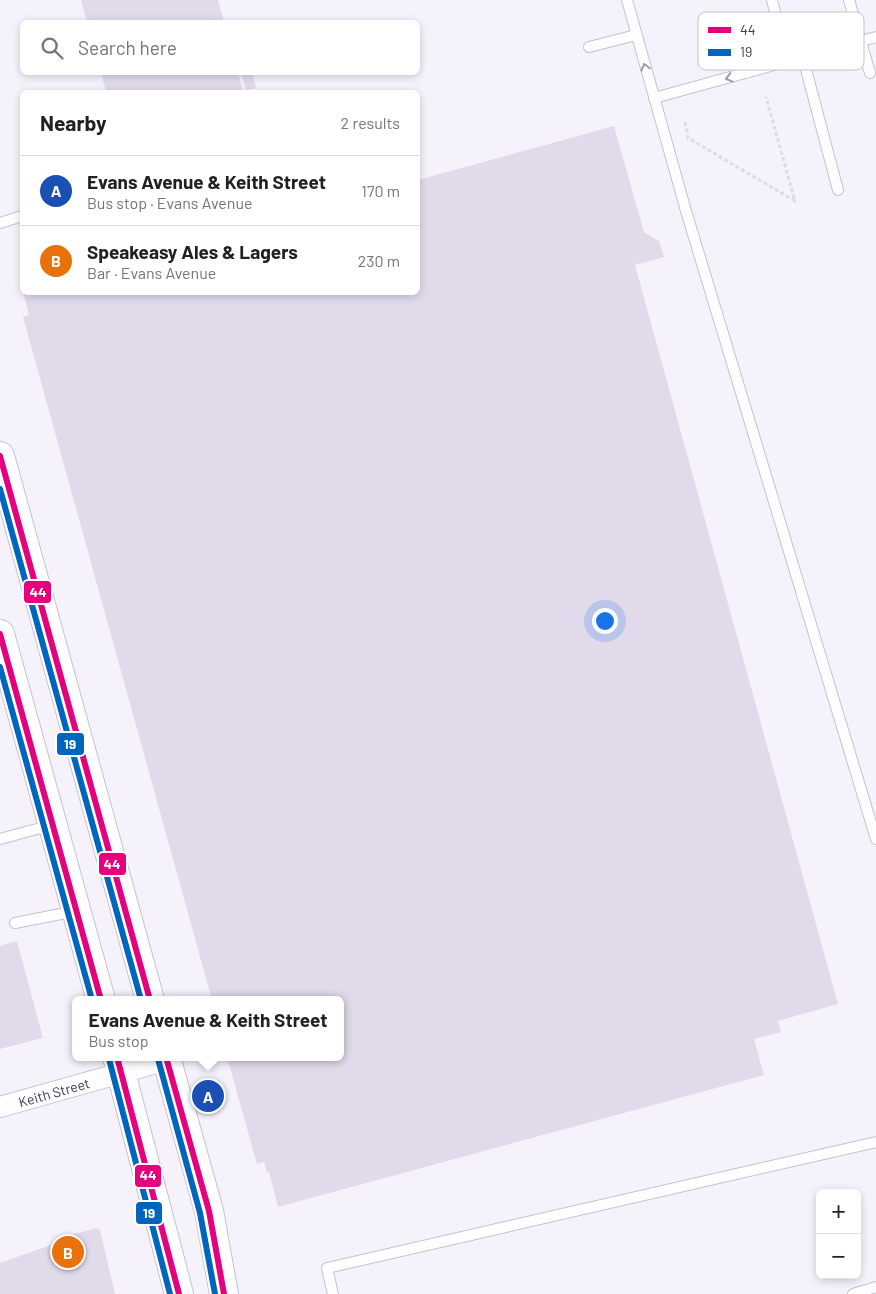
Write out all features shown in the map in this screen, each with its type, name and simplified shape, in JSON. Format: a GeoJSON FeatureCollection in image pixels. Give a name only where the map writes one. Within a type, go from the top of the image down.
{"type":"FeatureCollection","features":[{"type":"Feature","properties":{"kind":"main road"},"geometry":{"type":"LineString","coordinates":[[0,456],[149,996]]}},
{"type":"Feature","properties":{"kind":"main road"},"geometry":{"type":"LineString","coordinates":[[0,634],[100,996]]}},
{"type":"Feature","properties":{"kind":"main road"},"geometry":{"type":"LineString","coordinates":[[168,1061],[209,1211],[224,1294]]}},
{"type":"Feature","properties":{"kind":"main road"},"geometry":{"type":"LineString","coordinates":[[119,1065],[179,1294]]}},
{"type":"Feature","properties":{"kind":"street","name":"Keith Street"},"geometry":{"type":"LineString","coordinates":[[0,1107],[119,1065],[151,1061]]}},
{"type":"Feature","properties":{"kind":"lane"},"geometry":{"type":"LineString","coordinates":[[627,0],[692,230],[876,839]]}},
{"type":"Feature","properties":{"kind":"lane"},"geometry":{"type":"LineString","coordinates":[[589,47],[636,35]]}},
{"type":"Feature","properties":{"kind":"lane"},"geometry":{"type":"LineString","coordinates":[[864,41],[876,37]]}},
{"type":"Feature","properties":{"kind":"lane"},"geometry":{"type":"LineString","coordinates":[[864,54],[870,73]]}},
{"type":"Feature","properties":{"kind":"lane"},"geometry":{"type":"LineString","coordinates":[[654,98],[758,70]]}},
{"type":"Feature","properties":{"kind":"lane"},"geometry":{"type":"LineString","coordinates":[[806,70],[838,190]]}},
{"type":"Feature","properties":{"kind":"lane"},"geometry":{"type":"LineString","coordinates":[[0,223],[20,217]]}},
{"type":"Feature","properties":{"kind":"lane"},"geometry":{"type":"LineString","coordinates":[[0,839],[53,825]]}},
{"type":"Feature","properties":{"kind":"lane"},"geometry":{"type":"LineString","coordinates":[[15,923],[77,911]]}},
{"type":"Feature","properties":{"kind":"lane"},"geometry":{"type":"LineString","coordinates":[[333,1294],[327,1268],[876,1142]]}},
{"type":"Feature","properties":{"kind":"lane"},"geometry":{"type":"LineString","coordinates":[[853,1294],[876,1287]]}},
{"type":"Feature","properties":{"kind":"path"},"geometry":{"type":"LineString","coordinates":[[685,122],[688,138],[795,201],[766,97]]}},
{"type":"Feature","properties":{"kind":"building"},"geometry":{"type":"Polygon","coordinates":[[[81,0],[218,0],[223,20],[86,20],[81,0]]]}},
{"type":"Feature","properties":{"kind":"building"},"geometry":{"type":"Polygon","coordinates":[[[102,75],[239,75],[242,90],[106,90],[102,75]]]}},
{"type":"Feature","properties":{"kind":"building"},"geometry":{"type":"Polygon","coordinates":[[[242,75],[253,75],[256,88],[246,90],[242,75]]]}},
{"type":"Feature","properties":{"kind":"building"},"geometry":{"type":"Polygon","coordinates":[[[614,126],[644,232],[659,241],[664,257],[635,265],[838,1004],[778,1021],[781,1032],[754,1039],[764,1075],[278,1207],[269,1172],[267,1173],[264,1162],[257,1164],[228,1061],[344,1061],[344,996],[211,996],[23,317],[29,315],[24,295],[420,295],[420,179],[614,126]]]}},
{"type":"Feature","properties":{"kind":"building"},"geometry":{"type":"Polygon","coordinates":[[[17,941],[43,1038],[0,1049],[0,946],[17,941]]]}},
{"type":"Feature","properties":{"kind":"building"},"geometry":{"type":"Polygon","coordinates":[[[97,1228],[100,1230],[115,1294],[0,1294],[0,1263],[59,1242],[58,1238],[97,1228]]]}},
{"type":"Feature","properties":{"kind":"transit line","name":"44"},"geometry":{"type":"LineString","coordinates":[[0,456],[149,996]]}},
{"type":"Feature","properties":{"kind":"transit line","name":"19"},"geometry":{"type":"LineString","coordinates":[[0,489],[140,996]]}},
{"type":"Feature","properties":{"kind":"transit line","name":"44"},"geometry":{"type":"LineString","coordinates":[[0,634],[100,996]]}},
{"type":"Feature","properties":{"kind":"transit line","name":"19"},"geometry":{"type":"LineString","coordinates":[[0,667],[91,996]]}},
{"type":"Feature","properties":{"kind":"transit line","name":"19"},"geometry":{"type":"LineString","coordinates":[[110,1061],[170,1294]]}},
{"type":"Feature","properties":{"kind":"transit line","name":"44"},"geometry":{"type":"LineString","coordinates":[[118,1061],[179,1294]]}},
{"type":"Feature","properties":{"kind":"transit line","name":"19"},"geometry":{"type":"LineString","coordinates":[[159,1061],[200,1213],[215,1294]]}},
{"type":"Feature","properties":{"kind":"transit line","name":"44"},"geometry":{"type":"LineString","coordinates":[[167,1061],[209,1211],[224,1294]]}},
{"type":"Feature","properties":{"kind":"place","name":"Evans Avenue & Keith Street"},"geometry":{"type":"Point","coordinates":[208,1096]}},
{"type":"Feature","properties":{"kind":"place","name":"Speakeasy Ales & Lagers"},"geometry":{"type":"Point","coordinates":[68,1252]}}]}
